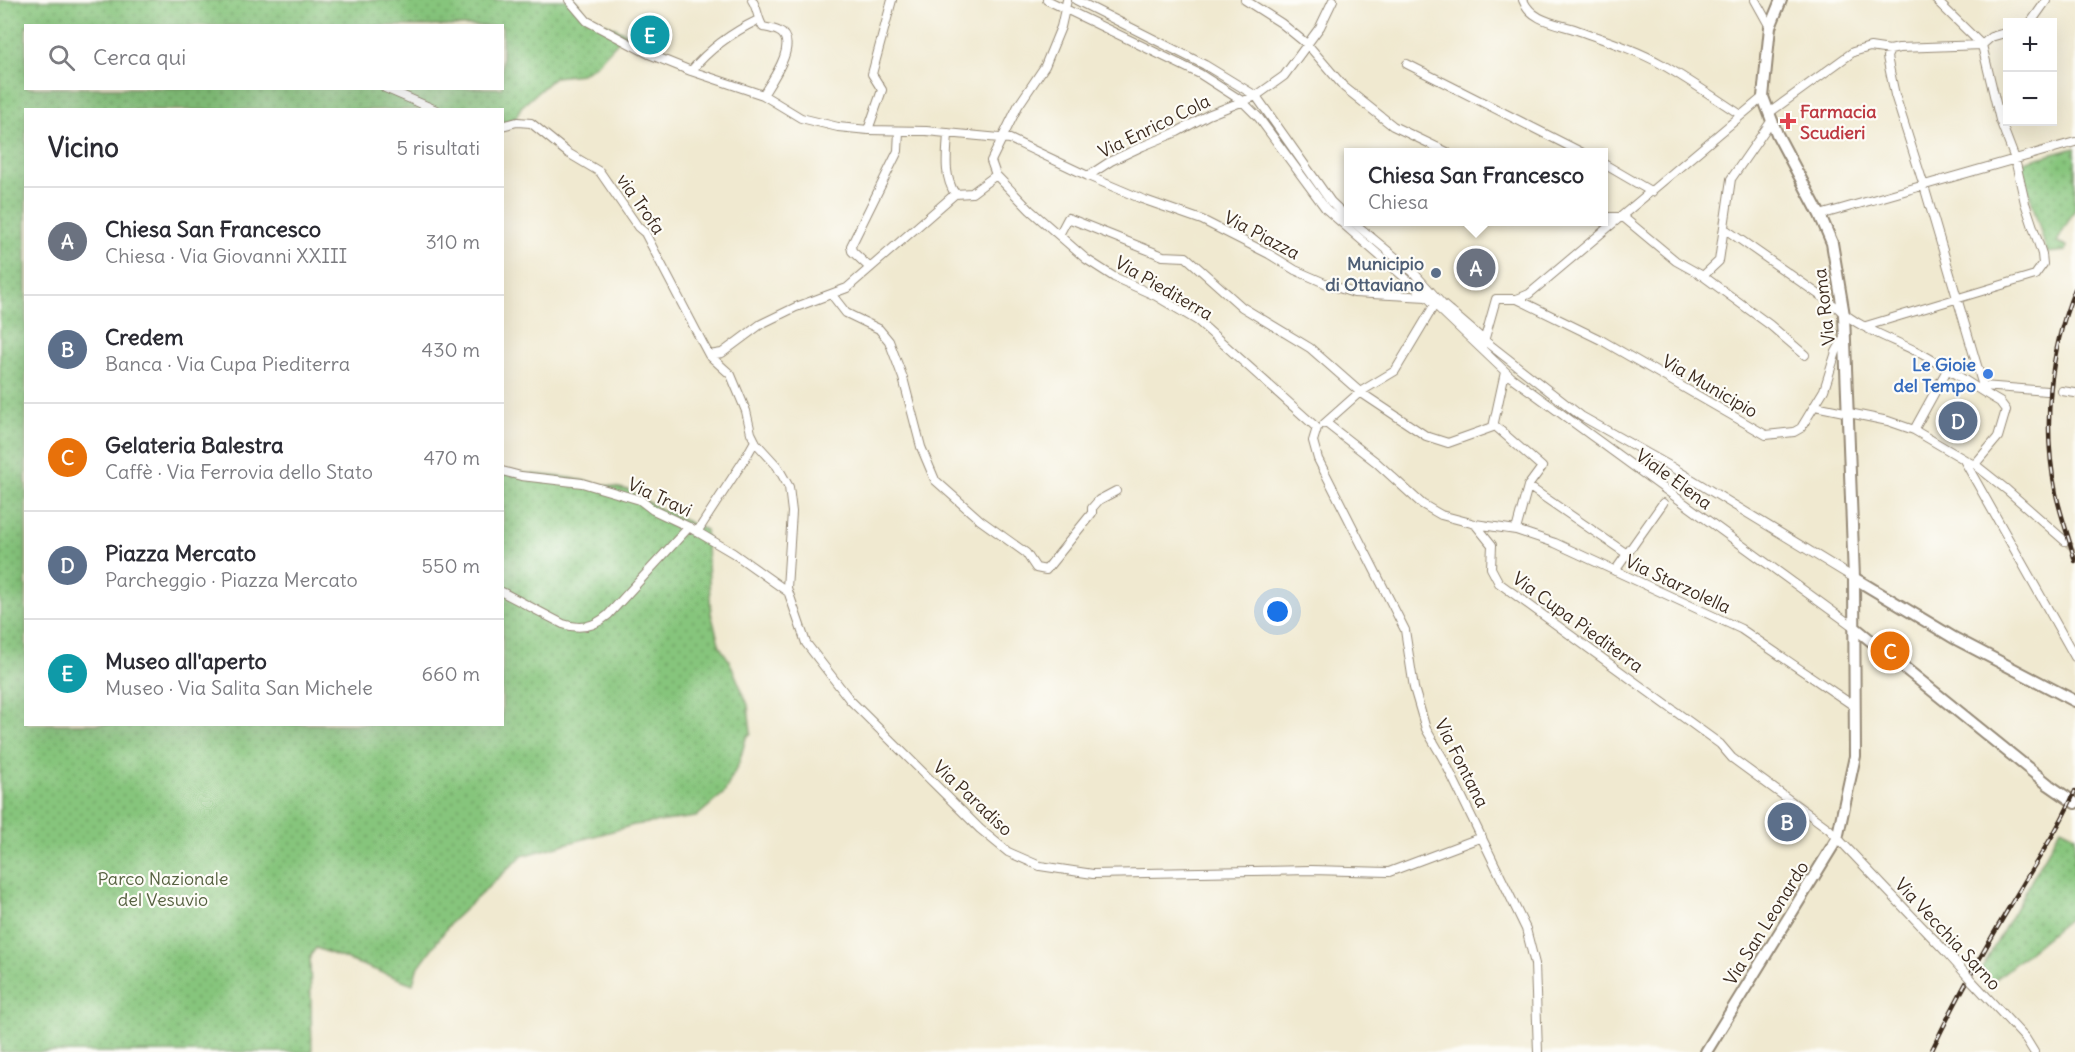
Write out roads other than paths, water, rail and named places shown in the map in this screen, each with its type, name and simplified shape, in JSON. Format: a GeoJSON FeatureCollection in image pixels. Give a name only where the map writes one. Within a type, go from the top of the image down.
{"type":"FeatureCollection","features":[{"type":"Feature","properties":{"kind":"main road","name":"Via Roma"},"geometry":{"type":"LineString","coordinates":[[1781,0],[1770,27],[1763,97],[1777,134],[1820,215],[1832,243],[1844,315],[1850,412],[1854,627]]}},
{"type":"Feature","properties":{"kind":"main road"},"geometry":{"type":"LineString","coordinates":[[1854,578],[1954,638],[2075,701]]}},
{"type":"Feature","properties":{"kind":"main road"},"geometry":{"type":"LineString","coordinates":[[1854,627],[2075,803]]}},
{"type":"Feature","properties":{"kind":"main road","name":"Via San Leonardo"},"geometry":{"type":"LineString","coordinates":[[1706,1052],[1837,839],[1855,756],[1854,627]]}},
{"type":"Feature","properties":{"kind":"street","name":"Via Enrico Cola"},"geometry":{"type":"LineString","coordinates":[[569,0],[587,21],[649,54],[763,95],[801,118],[838,127],[868,130],[1001,137],[1010,139],[1088,176],[1111,162],[1208,115],[1256,96],[1284,76],[1320,27],[1333,0]]}},
{"type":"Feature","properties":{"kind":"street"},"geometry":{"type":"LineString","coordinates":[[752,0],[758,20],[763,27],[779,31],[786,47],[784,59],[763,95]]}},
{"type":"Feature","properties":{"kind":"street"},"geometry":{"type":"LineString","coordinates":[[868,130],[882,90],[872,74],[892,0]]}},
{"type":"Feature","properties":{"kind":"street"},"geometry":{"type":"LineString","coordinates":[[1047,0],[1200,74],[1242,101],[1259,118],[1326,209],[1344,225]]}},
{"type":"Feature","properties":{"kind":"street"},"geometry":{"type":"LineString","coordinates":[[709,355],[722,353],[761,324],[796,307],[848,288],[955,194],[972,193],[996,175],[991,161],[1018,106],[1045,66],[1061,27],[1067,0]]}},
{"type":"Feature","properties":{"kind":"street"},"geometry":{"type":"LineString","coordinates":[[1076,0],[1205,65],[1256,96],[1331,202],[1344,214]]}},
{"type":"Feature","properties":{"kind":"street"},"geometry":{"type":"LineString","coordinates":[[1245,0],[1281,23],[1308,45],[1344,87],[1393,126],[1437,148]]}},
{"type":"Feature","properties":{"kind":"street"},"geometry":{"type":"LineString","coordinates":[[1523,0],[1532,14],[1551,23],[1575,29],[1662,64],[1741,115]]}},
{"type":"Feature","properties":{"kind":"street"},"geometry":{"type":"LineString","coordinates":[[1755,0],[1770,27]]}},
{"type":"Feature","properties":{"kind":"street"},"geometry":{"type":"LineString","coordinates":[[1866,326],[2035,275],[2041,269],[2043,259],[2014,159],[2000,120],[1982,45],[1936,0]]}},
{"type":"Feature","properties":{"kind":"street"},"geometry":{"type":"LineString","coordinates":[[2034,18],[2046,1]]}},
{"type":"Feature","properties":{"kind":"street"},"geometry":{"type":"LineString","coordinates":[[691,71],[706,53],[742,27],[758,20]]}},
{"type":"Feature","properties":{"kind":"street"},"geometry":{"type":"LineString","coordinates":[[1702,276],[1719,261],[1731,179],[1770,117],[1853,52],[1870,47],[1890,50],[1982,45],[1991,37],[2003,33]]}},
{"type":"Feature","properties":{"kind":"street"},"geometry":{"type":"LineString","coordinates":[[1890,50],[1887,57],[1895,95],[1924,186],[1980,388]]}},
{"type":"Feature","properties":{"kind":"street"},"geometry":{"type":"LineString","coordinates":[[1407,64],[1571,148]]}},
{"type":"Feature","properties":{"kind":"street"},"geometry":{"type":"LineString","coordinates":[[390,90],[431,108]]}},
{"type":"Feature","properties":{"kind":"street"},"geometry":{"type":"LineString","coordinates":[[1483,345],[1496,299],[1517,299],[1529,294],[1763,97]]}},
{"type":"Feature","properties":{"kind":"street","name":"via Trofa"},"geometry":{"type":"LineString","coordinates":[[504,125],[517,122],[531,123],[568,153],[600,172],[638,227],[645,233],[709,355]]}},
{"type":"Feature","properties":{"kind":"street"},"geometry":{"type":"LineString","coordinates":[[870,268],[852,251],[851,246],[898,151],[898,130]]}},
{"type":"Feature","properties":{"kind":"street"},"geometry":{"type":"LineString","coordinates":[[948,134],[945,169],[955,194]]}},
{"type":"Feature","properties":{"kind":"street"},"geometry":{"type":"LineString","coordinates":[[1820,215],[2075,142]]}},
{"type":"Feature","properties":{"kind":"street"},"geometry":{"type":"LineString","coordinates":[[1608,166],[1652,192]]}},
{"type":"Feature","properties":{"kind":"street","name":"Via Piediterra"},"geometry":{"type":"LineString","coordinates":[[996,175],[1030,210],[1086,259],[1114,277],[1156,296],[1198,321],[1317,428]]}},
{"type":"Feature","properties":{"kind":"street","name":"Via Piazza"},"geometry":{"type":"LineString","coordinates":[[1088,176],[1142,199],[1202,220],[1295,270],[1327,284],[1354,292],[1427,297]]}},
{"type":"Feature","properties":{"kind":"street"},"geometry":{"type":"LineString","coordinates":[[1608,217],[1623,216],[1677,261],[1702,276],[1770,325],[1805,355]]}},
{"type":"Feature","properties":{"kind":"street"},"geometry":{"type":"LineString","coordinates":[[1059,235],[1068,218],[1163,256],[1186,257],[1242,307],[1310,348],[1359,392],[1426,436],[1448,443],[1493,428],[1505,372]]}},
{"type":"Feature","properties":{"kind":"street"},"geometry":{"type":"LineString","coordinates":[[1346,226],[1483,345]]}},
{"type":"Feature","properties":{"kind":"street"},"geometry":{"type":"LineString","coordinates":[[1358,226],[1413,272],[1483,345]]}},
{"type":"Feature","properties":{"kind":"street"},"geometry":{"type":"LineString","coordinates":[[1725,230],[1838,308],[1844,315],[1916,351],[2000,402],[2006,410],[1998,437],[1976,464]]}},
{"type":"Feature","properties":{"kind":"street"},"geometry":{"type":"LineString","coordinates":[[831,295],[846,313],[879,329],[889,340],[903,378],[921,447],[935,480],[980,520],[1026,553],[1036,568],[1046,570],[1092,513],[1092,508],[1099,500],[1116,491]]}},
{"type":"Feature","properties":{"kind":"street","name":"Via Municipio"},"geometry":{"type":"LineString","coordinates":[[1517,299],[1601,340],[1761,434],[1773,436],[1794,432],[1801,428],[1824,390],[1836,352],[1845,337]]}},
{"type":"Feature","properties":{"kind":"street"},"geometry":{"type":"LineString","coordinates":[[1317,428],[1326,423],[1359,392],[1395,371],[1435,304]]}},
{"type":"Feature","properties":{"kind":"street","name":"Viale Elena"},"geometry":{"type":"LineString","coordinates":[[1483,345],[1505,372],[1854,627]]}},
{"type":"Feature","properties":{"kind":"street","name":"Viale Elena"},"geometry":{"type":"LineString","coordinates":[[1483,345],[1581,416],[1680,472],[1854,578]]}},
{"type":"Feature","properties":{"kind":"street","name":"Via Paradiso"},"geometry":{"type":"LineString","coordinates":[[709,355],[730,375],[747,411],[751,433],[755,441],[777,466],[789,487],[792,512],[788,592],[806,643],[850,700],[980,829],[1008,852],[1040,866],[1093,874],[1311,870],[1389,872],[1482,837]]}},
{"type":"Feature","properties":{"kind":"street"},"geometry":{"type":"LineString","coordinates":[[1914,430],[1947,370]]}},
{"type":"Feature","properties":{"kind":"street"},"geometry":{"type":"LineString","coordinates":[[1980,388],[2047,391]]}},
{"type":"Feature","properties":{"kind":"street"},"geometry":{"type":"LineString","coordinates":[[2062,391],[2075,393]]}},
{"type":"Feature","properties":{"kind":"street"},"geometry":{"type":"LineString","coordinates":[[1815,406],[1877,417],[1914,430],[1964,460],[1976,464],[2065,542]]}},
{"type":"Feature","properties":{"kind":"street"},"geometry":{"type":"LineString","coordinates":[[1326,423],[1376,462],[1422,504],[1442,515],[1474,524]]}},
{"type":"Feature","properties":{"kind":"street"},"geometry":{"type":"LineString","coordinates":[[1494,425],[1542,467],[1528,486],[1516,530]]}},
{"type":"Feature","properties":{"kind":"street","name":"Via Fontana"},"geometry":{"type":"LineString","coordinates":[[1317,428],[1313,441],[1318,459],[1406,630],[1414,688],[1426,729],[1526,928],[1535,964],[1538,1052]]}},
{"type":"Feature","properties":{"kind":"street"},"geometry":{"type":"LineString","coordinates":[[504,593],[563,624],[583,627],[608,615],[693,530],[746,458],[755,441]]}},
{"type":"Feature","properties":{"kind":"street"},"geometry":{"type":"LineString","coordinates":[[1964,460],[2075,657]]}},
{"type":"Feature","properties":{"kind":"street","name":"Via Travi"},"geometry":{"type":"LineString","coordinates":[[504,472],[521,476],[582,483],[640,500],[659,513],[733,553],[788,592]]}},
{"type":"Feature","properties":{"kind":"street"},"geometry":{"type":"LineString","coordinates":[[1528,486],[1627,554]]}},
{"type":"Feature","properties":{"kind":"street"},"geometry":{"type":"LineString","coordinates":[[1615,571],[1664,503]]}},
{"type":"Feature","properties":{"kind":"street","name":"Via Starzolella"},"geometry":{"type":"LineString","coordinates":[[1474,524],[1516,530],[1555,543],[1741,630],[1854,706]]}},
{"type":"Feature","properties":{"kind":"street","name":"Via Cupa Piediterra"},"geometry":{"type":"LineString","coordinates":[[1474,524],[1492,545],[1491,568],[1499,583],[1720,744],[1732,758],[1829,829],[1837,839]]}},
{"type":"Feature","properties":{"kind":"street","name":"Via Vecchia Sarno"},"geometry":{"type":"LineString","coordinates":[[1837,839],[1946,952],[2026,1039],[2034,1052]]}},
{"type":"Feature","properties":{"kind":"tunnel"},"geometry":{"type":"LineString","coordinates":[[2065,541],[2075,550]]}},
{"type":"Feature","properties":{"kind":"railway"},"geometry":{"type":"LineString","coordinates":[[2075,289],[2059,338],[2050,390],[2049,416],[2049,442],[2056,494],[2075,561]]}},
{"type":"Feature","properties":{"kind":"railway"},"geometry":{"type":"LineString","coordinates":[[1931,1052],[1973,971],[2056,830],[2075,791]]}},
{"type":"Feature","properties":{"kind":"place","name":"Museo all'aperto"},"geometry":{"type":"Point","coordinates":[650,35]}},
{"type":"Feature","properties":{"kind":"place","name":"Farmacia Scudieri"},"geometry":{"type":"Point","coordinates":[1788,121]}},
{"type":"Feature","properties":{"kind":"place","name":"Chiesa San Francesco"},"geometry":{"type":"Point","coordinates":[1476,268]}},
{"type":"Feature","properties":{"kind":"place","name":"Municipio di Ottaviano"},"geometry":{"type":"Point","coordinates":[1436,273]}},
{"type":"Feature","properties":{"kind":"place","name":"Le Gioie del Tempo"},"geometry":{"type":"Point","coordinates":[1988,374]}},
{"type":"Feature","properties":{"kind":"place","name":"Piazza Mercato"},"geometry":{"type":"Point","coordinates":[1958,421]}},
{"type":"Feature","properties":{"kind":"place","name":"Gelateria Balestra"},"geometry":{"type":"Point","coordinates":[1890,651]}},
{"type":"Feature","properties":{"kind":"place","name":"Credem"},"geometry":{"type":"Point","coordinates":[1787,822]}},
{"type":"Feature","properties":{"kind":"park label","name":"Parco Nazionale del Vesuvio"},"geometry":{"type":"Point","coordinates":[163,888]}}]}
